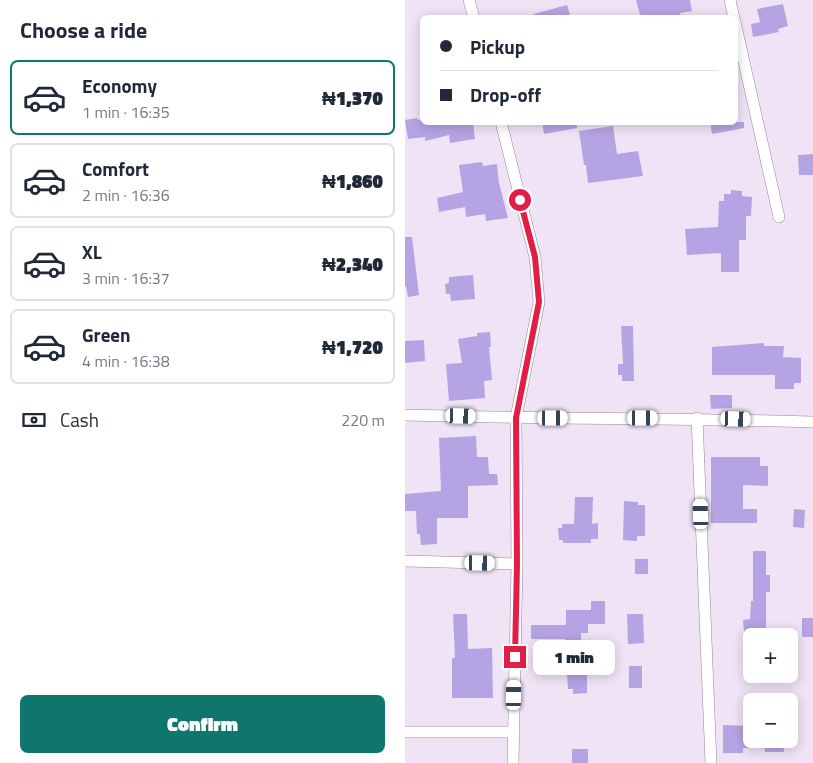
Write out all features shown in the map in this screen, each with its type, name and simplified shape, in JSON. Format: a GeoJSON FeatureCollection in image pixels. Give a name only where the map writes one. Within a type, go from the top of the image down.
{"type":"FeatureCollection","features":[{"type":"Feature","properties":{"kind":"street"},"geometry":{"type":"LineString","coordinates":[[469,0],[473,15]]}},
{"type":"Feature","properties":{"kind":"street"},"geometry":{"type":"LineString","coordinates":[[730,0],[733,15]]}},
{"type":"Feature","properties":{"kind":"street"},"geometry":{"type":"LineString","coordinates":[[738,35],[779,217]]}},
{"type":"Feature","properties":{"kind":"street"},"geometry":{"type":"LineString","coordinates":[[502,125],[535,257],[539,302],[516,418],[517,564],[513,763]]}},
{"type":"Feature","properties":{"kind":"street"},"geometry":{"type":"LineString","coordinates":[[405,415],[516,418],[697,418],[813,422]]}},
{"type":"Feature","properties":{"kind":"street"},"geometry":{"type":"LineString","coordinates":[[697,418],[711,763]]}},
{"type":"Feature","properties":{"kind":"street"},"geometry":{"type":"LineString","coordinates":[[405,561],[517,564]]}},
{"type":"Feature","properties":{"kind":"street"},"geometry":{"type":"LineString","coordinates":[[405,732],[513,732]]}},
{"type":"Feature","properties":{"kind":"building"},"geometry":{"type":"Polygon","coordinates":[[[636,0],[690,0],[692,11],[680,13],[680,15],[640,15],[636,0]]]}},
{"type":"Feature","properties":{"kind":"building"},"geometry":{"type":"Polygon","coordinates":[[[783,4],[788,26],[778,29],[779,32],[753,37],[751,24],[760,22],[757,9],[783,4]]]}},
{"type":"Feature","properties":{"kind":"building"},"geometry":{"type":"Polygon","coordinates":[[[567,5],[570,15],[534,15],[567,5]]]}},
{"type":"Feature","properties":{"kind":"building"},"geometry":{"type":"Polygon","coordinates":[[[417,118],[420,120],[420,125],[473,125],[475,139],[450,143],[449,135],[425,141],[425,137],[408,139],[405,120],[417,118]]]}},
{"type":"Feature","properties":{"kind":"building"},"geometry":{"type":"Polygon","coordinates":[[[738,122],[744,122],[744,128],[712,134],[710,125],[738,125],[738,122]]]}},
{"type":"Feature","properties":{"kind":"building"},"geometry":{"type":"Polygon","coordinates":[[[542,125],[576,125],[577,128],[544,134],[542,125]]]}},
{"type":"Feature","properties":{"kind":"building"},"geometry":{"type":"Polygon","coordinates":[[[613,126],[617,154],[638,151],[643,176],[588,183],[579,131],[613,126]]]}},
{"type":"Feature","properties":{"kind":"building"},"geometry":{"type":"Polygon","coordinates":[[[813,154],[813,175],[799,175],[798,155],[813,154]]]}},
{"type":"Feature","properties":{"kind":"building"},"geometry":{"type":"Polygon","coordinates":[[[482,162],[483,166],[497,164],[499,183],[508,218],[486,221],[485,214],[466,217],[465,207],[439,212],[437,198],[463,192],[459,165],[482,162]]]}},
{"type":"Feature","properties":{"kind":"building"},"geometry":{"type":"Polygon","coordinates":[[[731,190],[742,191],[742,196],[752,197],[751,216],[746,216],[746,240],[739,240],[739,272],[721,272],[721,253],[687,255],[685,229],[718,227],[719,201],[724,201],[724,194],[731,194],[731,190]]]}},
{"type":"Feature","properties":{"kind":"building"},"geometry":{"type":"Polygon","coordinates":[[[405,237],[412,237],[419,295],[408,297],[405,287],[405,237]]]}},
{"type":"Feature","properties":{"kind":"building"},"geometry":{"type":"Polygon","coordinates":[[[473,275],[475,299],[451,301],[450,294],[446,294],[445,284],[449,283],[449,277],[473,275]]]}},
{"type":"Feature","properties":{"kind":"building"},"geometry":{"type":"Polygon","coordinates":[[[621,326],[633,326],[634,381],[622,381],[622,375],[618,375],[618,364],[623,364],[621,326]]]}},
{"type":"Feature","properties":{"kind":"building"},"geometry":{"type":"Polygon","coordinates":[[[490,332],[491,347],[489,347],[492,380],[484,381],[485,398],[449,401],[446,364],[462,363],[458,339],[477,336],[477,333],[490,332]]]}},
{"type":"Feature","properties":{"kind":"building"},"geometry":{"type":"Polygon","coordinates":[[[424,340],[425,361],[405,363],[405,341],[424,340]]]}},
{"type":"Feature","properties":{"kind":"building"},"geometry":{"type":"Polygon","coordinates":[[[764,343],[764,346],[784,346],[783,357],[801,358],[801,383],[794,383],[794,389],[775,389],[775,375],[712,375],[712,347],[764,343]]]}},
{"type":"Feature","properties":{"kind":"building"},"geometry":{"type":"Polygon","coordinates":[[[710,395],[732,395],[732,408],[711,409],[710,395]]]}},
{"type":"Feature","properties":{"kind":"building"},"geometry":{"type":"Polygon","coordinates":[[[476,436],[477,457],[488,457],[489,474],[497,474],[498,485],[468,486],[468,518],[437,518],[437,544],[421,545],[420,534],[417,534],[416,511],[405,511],[405,494],[441,491],[439,438],[476,436]]]}},
{"type":"Feature","properties":{"kind":"building"},"geometry":{"type":"Polygon","coordinates":[[[711,457],[760,457],[760,466],[768,466],[768,486],[743,485],[743,509],[757,509],[757,523],[711,523],[711,457]]]}},
{"type":"Feature","properties":{"kind":"building"},"geometry":{"type":"Polygon","coordinates":[[[575,497],[593,497],[592,524],[598,523],[598,539],[591,539],[591,543],[563,543],[563,540],[559,540],[558,528],[562,528],[562,524],[574,524],[575,497]]]}},
{"type":"Feature","properties":{"kind":"building"},"geometry":{"type":"Polygon","coordinates":[[[624,501],[638,502],[638,505],[645,505],[645,536],[637,536],[637,541],[623,540],[624,501]]]}},
{"type":"Feature","properties":{"kind":"building"},"geometry":{"type":"Polygon","coordinates":[[[794,509],[805,510],[804,528],[793,527],[794,509]]]}},
{"type":"Feature","properties":{"kind":"building"},"geometry":{"type":"Polygon","coordinates":[[[753,551],[766,551],[766,575],[770,575],[770,592],[766,592],[766,628],[744,628],[743,620],[750,619],[751,601],[753,601],[753,551]]]}},
{"type":"Feature","properties":{"kind":"building"},"geometry":{"type":"Polygon","coordinates":[[[635,559],[648,559],[648,574],[635,574],[635,559]]]}},
{"type":"Feature","properties":{"kind":"building"},"geometry":{"type":"Polygon","coordinates":[[[591,601],[605,601],[605,624],[588,624],[588,633],[581,633],[581,654],[594,654],[594,666],[587,666],[587,693],[573,694],[573,689],[568,689],[567,674],[565,674],[565,639],[531,639],[531,625],[566,625],[566,610],[591,610],[591,601]]]}},
{"type":"Feature","properties":{"kind":"building"},"geometry":{"type":"Polygon","coordinates":[[[453,614],[467,614],[468,649],[492,648],[493,698],[452,698],[452,658],[455,658],[453,614]]]}},
{"type":"Feature","properties":{"kind":"building"},"geometry":{"type":"Polygon","coordinates":[[[627,614],[643,614],[644,643],[628,644],[627,614]]]}},
{"type":"Feature","properties":{"kind":"building"},"geometry":{"type":"Polygon","coordinates":[[[802,618],[813,618],[813,637],[802,637],[802,618]]]}},
{"type":"Feature","properties":{"kind":"building"},"geometry":{"type":"Polygon","coordinates":[[[629,666],[642,666],[642,688],[629,688],[629,666]]]}},
{"type":"Feature","properties":{"kind":"building"},"geometry":{"type":"Polygon","coordinates":[[[723,725],[743,726],[743,753],[723,753],[723,725]]]}},
{"type":"Feature","properties":{"kind":"building"},"geometry":{"type":"Polygon","coordinates":[[[765,748],[784,748],[784,752],[765,752],[765,748]]]}},
{"type":"Feature","properties":{"kind":"building"},"geometry":{"type":"Polygon","coordinates":[[[572,749],[588,749],[588,763],[572,763],[572,749]]]}},
{"type":"Feature","properties":{"kind":"route"},"geometry":{"type":"LineString","coordinates":[[515,657],[517,564],[516,418],[539,302],[535,257],[520,200]]}}]}
